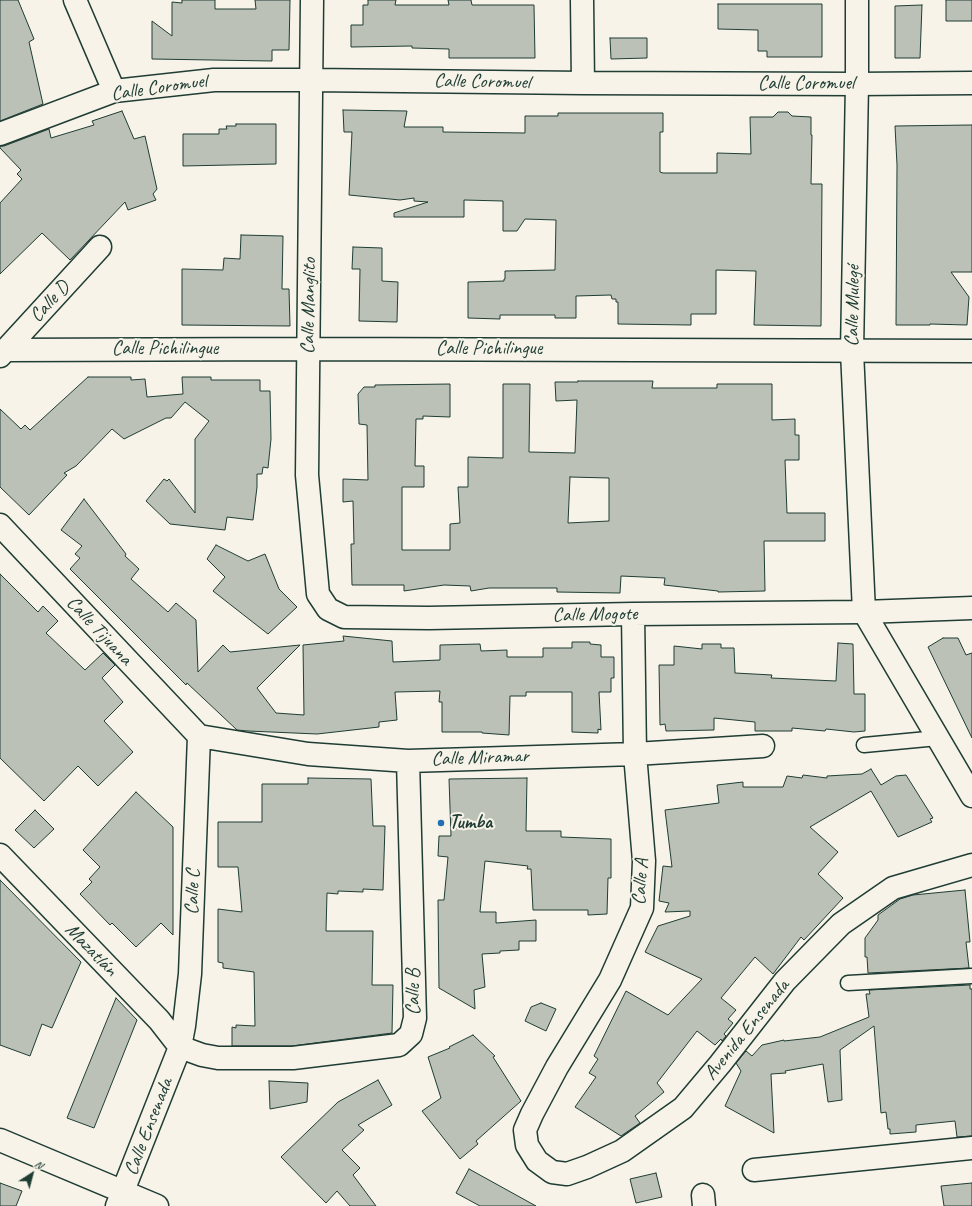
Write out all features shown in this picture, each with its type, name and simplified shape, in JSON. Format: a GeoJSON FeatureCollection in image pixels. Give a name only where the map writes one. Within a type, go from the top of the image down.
{"type":"FeatureCollection","features":[{"type":"Feature","properties":{"kind":"street"},"geometry":{"type":"LineString","coordinates":[[75,0],[114,91]]}},
{"type":"Feature","properties":{"kind":"street","name":"Calle Manglito"},"geometry":{"type":"LineString","coordinates":[[312,0],[307,475],[318,594],[328,609]]}},
{"type":"Feature","properties":{"kind":"street"},"geometry":{"type":"LineString","coordinates":[[582,0],[583,83]]}},
{"type":"Feature","properties":{"kind":"street","name":"Calle Mulegé"},"geometry":{"type":"LineString","coordinates":[[857,0],[852,351],[864,612]]}},
{"type":"Feature","properties":{"kind":"street","name":"Calle Coromuel"},"geometry":{"type":"LineString","coordinates":[[0,134],[114,91],[214,80],[583,83],[972,83]]}},
{"type":"Feature","properties":{"kind":"street","name":"Calle D"},"geometry":{"type":"LineString","coordinates":[[3,353],[100,247]]}},
{"type":"Feature","properties":{"kind":"street","name":"Calle Pichilingue"},"geometry":{"type":"LineString","coordinates":[[3,353],[308,349],[972,351]]}},
{"type":"Feature","properties":{"kind":"street","name":"Calle Tijuana"},"geometry":{"type":"LineString","coordinates":[[0,525],[199,736]]}},
{"type":"Feature","properties":{"kind":"street","name":"Calle Mogote"},"geometry":{"type":"LineString","coordinates":[[328,609],[344,617],[429,618],[864,612],[972,608]]}},
{"type":"Feature","properties":{"kind":"street"},"geometry":{"type":"LineString","coordinates":[[864,612],[972,796]]}},
{"type":"Feature","properties":{"kind":"street","name":"Calle A"},"geometry":{"type":"LineString","coordinates":[[527,1145],[525,1130],[532,1114],[557,1067],[610,980],[642,908],[644,861],[636,754],[633,614]]}},
{"type":"Feature","properties":{"kind":"street","name":"Calle Miramar"},"geometry":{"type":"LineString","coordinates":[[199,736],[308,754],[408,760],[636,754],[763,746]]}},
{"type":"Feature","properties":{"kind":"street","name":"Calle C"},"geometry":{"type":"LineString","coordinates":[[180,1047],[187,1006],[190,974],[199,736]]}},
{"type":"Feature","properties":{"kind":"street","name":"Calle B"},"geometry":{"type":"LineString","coordinates":[[180,1047],[202,1055],[218,1058],[292,1058],[399,1045],[411,1034],[415,1018],[408,760]]}},
{"type":"Feature","properties":{"kind":"street","name":"Mazatlán"},"geometry":{"type":"LineString","coordinates":[[0,855],[159,1020],[180,1047]]}},
{"type":"Feature","properties":{"kind":"street","name":"Avenida Ensenada"},"geometry":{"type":"LineString","coordinates":[[527,1145],[537,1161],[552,1172],[567,1174],[622,1151],[683,1108],[720,1064],[785,981],[841,924],[892,888],[972,865]]}},
{"type":"Feature","properties":{"kind":"street","name":"Calle Ensenada"},"geometry":{"type":"LineString","coordinates":[[120,1199],[180,1047]]}},
{"type":"Feature","properties":{"kind":"street"},"geometry":{"type":"LineString","coordinates":[[0,1140],[120,1199],[157,1206]]}},
{"type":"Feature","properties":{"kind":"street"},"geometry":{"type":"LineString","coordinates":[[754,1170],[972,1148]]}},
{"type":"Feature","properties":{"kind":"lane"},"geometry":{"type":"LineString","coordinates":[[864,745],[938,738]]}},
{"type":"Feature","properties":{"kind":"lane"},"geometry":{"type":"LineString","coordinates":[[848,983],[972,976]]}},
{"type":"Feature","properties":{"kind":"building"},"geometry":{"type":"Polygon","coordinates":[[[0,0],[18,0],[34,39],[29,42],[43,104],[0,121],[0,0]]]}},
{"type":"Feature","properties":{"kind":"building"},"geometry":{"type":"Polygon","coordinates":[[[182,0],[215,0],[215,9],[256,9],[255,0],[290,0],[289,50],[272,50],[272,61],[152,59],[152,21],[172,36],[172,2],[182,3],[182,0]]]}},
{"type":"Feature","properties":{"kind":"building"},"geometry":{"type":"Polygon","coordinates":[[[368,0],[396,0],[395,5],[449,5],[448,0],[471,0],[472,5],[534,5],[535,58],[449,58],[449,49],[412,48],[412,46],[351,47],[351,25],[363,25],[363,5],[368,5],[368,0]]]}},
{"type":"Feature","properties":{"kind":"building"},"geometry":{"type":"Polygon","coordinates":[[[946,0],[972,0],[972,21],[946,21],[946,0]]]}},
{"type":"Feature","properties":{"kind":"building"},"geometry":{"type":"Polygon","coordinates":[[[718,4],[822,4],[822,57],[767,57],[767,51],[758,51],[758,30],[718,29],[718,4]]]}},
{"type":"Feature","properties":{"kind":"building"},"geometry":{"type":"Polygon","coordinates":[[[922,5],[920,58],[895,58],[895,6],[922,5]]]}},
{"type":"Feature","properties":{"kind":"building"},"geometry":{"type":"Polygon","coordinates":[[[610,38],[647,38],[647,58],[611,59],[610,38]]]}},
{"type":"Feature","properties":{"kind":"building"},"geometry":{"type":"Polygon","coordinates":[[[343,110],[407,111],[404,127],[443,127],[443,132],[525,133],[525,116],[558,116],[558,113],[663,113],[663,132],[660,132],[660,172],[663,173],[717,173],[717,153],[751,154],[750,117],[773,117],[778,112],[788,112],[792,116],[811,117],[811,184],[822,184],[821,326],[754,325],[756,271],[716,270],[716,314],[691,314],[691,325],[618,324],[618,302],[616,302],[616,299],[612,299],[611,295],[576,296],[576,318],[555,318],[555,315],[500,315],[500,319],[468,318],[468,282],[504,281],[505,271],[555,270],[556,220],[525,219],[517,231],[503,231],[503,201],[464,200],[464,217],[394,217],[394,213],[428,202],[414,201],[414,198],[400,200],[349,195],[352,132],[344,132],[343,110]]]}},
{"type":"Feature","properties":{"kind":"building"},"geometry":{"type":"Polygon","coordinates":[[[122,111],[134,139],[145,136],[157,189],[153,194],[156,200],[128,210],[125,202],[70,260],[42,233],[0,274],[0,203],[22,179],[17,174],[21,170],[0,148],[0,146],[4,146],[49,129],[51,138],[94,125],[92,121],[122,111]]]}},
{"type":"Feature","properties":{"kind":"building"},"geometry":{"type":"Polygon","coordinates":[[[236,124],[276,124],[276,164],[183,166],[183,134],[219,134],[219,129],[227,129],[226,126],[236,126],[236,124]]]}},
{"type":"Feature","properties":{"kind":"building"},"geometry":{"type":"Polygon","coordinates":[[[972,125],[972,272],[951,272],[969,297],[967,325],[896,325],[897,165],[895,126],[972,125]]]}},
{"type":"Feature","properties":{"kind":"building"},"geometry":{"type":"Polygon","coordinates":[[[241,235],[283,236],[282,289],[289,289],[290,326],[182,325],[182,269],[223,270],[224,258],[240,259],[241,235]]]}},
{"type":"Feature","properties":{"kind":"building"},"geometry":{"type":"Polygon","coordinates":[[[353,247],[382,248],[382,281],[398,282],[397,322],[359,321],[360,269],[352,269],[353,247]]]}},
{"type":"Feature","properties":{"kind":"building"},"geometry":{"type":"Polygon","coordinates":[[[88,377],[131,377],[131,380],[145,379],[147,397],[183,394],[182,377],[211,377],[211,380],[260,380],[260,391],[270,391],[271,439],[268,468],[263,467],[262,474],[257,474],[253,520],[227,517],[225,530],[170,524],[146,501],[164,479],[167,481],[169,479],[195,513],[195,439],[209,421],[185,402],[171,418],[166,418],[124,439],[112,429],[76,466],[64,473],[67,475],[29,515],[0,487],[0,409],[21,429],[25,425],[30,430],[88,377]]]}},
{"type":"Feature","properties":{"kind":"building"},"geometry":{"type":"Polygon","coordinates":[[[653,381],[652,388],[717,388],[717,384],[772,384],[772,420],[795,419],[795,435],[799,435],[799,460],[785,460],[787,513],[825,513],[825,541],[764,541],[765,591],[718,592],[664,585],[665,578],[621,576],[620,593],[557,592],[557,588],[489,588],[471,591],[470,586],[444,585],[404,591],[404,585],[352,585],[351,544],[354,544],[353,501],[343,502],[343,479],[368,480],[367,425],[359,424],[358,394],[364,387],[375,387],[375,385],[450,384],[450,417],[423,416],[423,419],[416,419],[415,466],[424,466],[424,487],[402,487],[402,550],[450,550],[450,524],[460,523],[458,487],[468,487],[468,457],[503,458],[503,384],[530,384],[529,452],[575,453],[577,400],[556,401],[555,382],[653,381]],[[570,477],[568,523],[609,521],[609,478],[570,477]]]}},
{"type":"Feature","properties":{"kind":"building"},"geometry":{"type":"Polygon","coordinates":[[[84,499],[126,554],[125,556],[139,569],[131,579],[168,612],[176,603],[196,620],[198,672],[223,645],[230,652],[300,645],[257,688],[276,713],[304,715],[303,645],[344,641],[343,636],[392,641],[393,662],[440,660],[440,645],[480,644],[481,651],[507,650],[507,657],[543,657],[543,648],[572,648],[572,642],[590,642],[590,644],[601,645],[601,657],[614,657],[614,678],[611,678],[611,692],[599,692],[601,730],[598,729],[598,733],[572,732],[572,692],[526,692],[526,696],[510,696],[509,735],[482,732],[442,732],[442,702],[439,702],[440,691],[395,692],[397,720],[379,722],[379,727],[317,734],[237,730],[187,683],[186,685],[70,569],[80,558],[75,554],[82,546],[61,530],[84,499]]]}},
{"type":"Feature","properties":{"kind":"building"},"geometry":{"type":"Polygon","coordinates":[[[216,545],[248,561],[265,554],[279,589],[297,607],[268,634],[213,591],[225,577],[207,559],[216,545]]]}},
{"type":"Feature","properties":{"kind":"building"},"geometry":{"type":"Polygon","coordinates":[[[0,574],[38,612],[43,606],[58,621],[46,633],[85,670],[103,653],[115,665],[102,678],[123,702],[104,721],[133,752],[98,786],[78,766],[44,801],[0,758],[0,574]]]}},
{"type":"Feature","properties":{"kind":"building"},"geometry":{"type":"Polygon","coordinates":[[[943,638],[958,638],[966,655],[972,653],[972,738],[928,647],[943,638]]]}},
{"type":"Feature","properties":{"kind":"building"},"geometry":{"type":"Polygon","coordinates":[[[838,643],[853,644],[854,694],[865,694],[865,731],[854,732],[826,729],[825,731],[792,728],[792,731],[755,731],[755,722],[714,718],[714,730],[666,731],[665,724],[660,725],[659,665],[674,665],[674,646],[702,649],[702,644],[721,644],[721,648],[734,648],[735,673],[772,675],[771,678],[836,681],[838,643]]]}},
{"type":"Feature","properties":{"kind":"building"},"geometry":{"type":"Polygon","coordinates":[[[871,769],[881,785],[896,776],[906,775],[933,818],[930,819],[932,822],[898,837],[871,791],[810,827],[838,852],[818,874],[843,898],[804,940],[801,937],[773,974],[755,957],[721,998],[736,1010],[728,1019],[733,1023],[724,1034],[726,1036],[722,1041],[721,1039],[715,1045],[697,1031],[657,1083],[664,1092],[635,1116],[640,1123],[621,1136],[575,1107],[596,1077],[589,1073],[598,1059],[594,1056],[626,991],[668,1015],[702,979],[645,952],[658,926],[690,916],[690,911],[665,912],[669,903],[659,901],[663,866],[672,867],[665,810],[719,803],[717,785],[743,782],[743,787],[783,787],[787,776],[802,778],[803,775],[827,778],[827,776],[862,774],[871,769]]]}},
{"type":"Feature","properties":{"kind":"building"},"geometry":{"type":"Polygon","coordinates":[[[308,778],[371,779],[373,826],[385,826],[383,890],[363,889],[363,892],[338,891],[338,894],[327,893],[326,931],[373,931],[372,985],[393,985],[392,1033],[292,1046],[232,1046],[232,1027],[236,1028],[236,1025],[255,1026],[254,972],[223,968],[223,963],[218,962],[218,909],[242,912],[238,867],[218,867],[218,822],[262,822],[262,784],[308,784],[308,778]]]}},
{"type":"Feature","properties":{"kind":"building"},"geometry":{"type":"Polygon","coordinates":[[[527,778],[526,831],[561,831],[561,837],[611,839],[611,878],[608,878],[607,914],[588,915],[588,910],[533,910],[531,869],[527,869],[528,866],[485,861],[480,912],[496,912],[496,923],[536,920],[536,941],[519,941],[519,950],[482,954],[485,987],[474,990],[475,1009],[439,988],[438,900],[444,900],[448,857],[438,856],[439,836],[451,836],[449,779],[527,778]]]}},
{"type":"Feature","properties":{"kind":"building"},"geometry":{"type":"Polygon","coordinates":[[[136,792],[173,827],[173,935],[161,923],[136,947],[112,923],[110,925],[80,894],[92,882],[89,879],[100,867],[83,850],[136,792]]]}},
{"type":"Feature","properties":{"kind":"building"},"geometry":{"type":"Polygon","coordinates":[[[35,810],[54,829],[34,848],[15,830],[35,810]]]}},
{"type":"Feature","properties":{"kind":"building"},"geometry":{"type":"Polygon","coordinates":[[[0,880],[81,962],[52,1028],[42,1024],[30,1056],[0,1045],[0,880]]]}},
{"type":"Feature","properties":{"kind":"building"},"geometry":{"type":"Polygon","coordinates":[[[965,890],[970,942],[966,942],[969,968],[868,973],[867,957],[865,957],[865,938],[878,920],[878,915],[900,899],[913,895],[965,890]]]}},
{"type":"Feature","properties":{"kind":"building"},"geometry":{"type":"Polygon","coordinates":[[[970,985],[970,989],[972,989],[972,1136],[957,1137],[955,1121],[916,1125],[916,1132],[890,1134],[886,1112],[881,1113],[874,1026],[840,1050],[842,1100],[828,1102],[823,1064],[785,1071],[786,1073],[771,1074],[774,1133],[725,1106],[741,1071],[736,1063],[746,1051],[752,1056],[762,1045],[784,1040],[820,1037],[869,1017],[866,994],[870,994],[869,990],[970,985]]]}},
{"type":"Feature","properties":{"kind":"building"},"geometry":{"type":"Polygon","coordinates":[[[116,998],[137,1020],[94,1128],[67,1118],[116,998]]]}},
{"type":"Feature","properties":{"kind":"building"},"geometry":{"type":"Polygon","coordinates":[[[541,1003],[556,1009],[546,1031],[525,1021],[531,1007],[541,1003]]]}},
{"type":"Feature","properties":{"kind":"building"},"geometry":{"type":"Polygon","coordinates":[[[473,1035],[495,1056],[493,1057],[521,1101],[476,1141],[478,1144],[460,1159],[422,1111],[441,1098],[428,1057],[450,1048],[449,1047],[473,1035]]]}},
{"type":"Feature","properties":{"kind":"building"},"geometry":{"type":"Polygon","coordinates":[[[378,1080],[392,1105],[358,1125],[364,1130],[342,1150],[360,1168],[353,1175],[376,1206],[350,1206],[337,1191],[326,1203],[281,1157],[338,1102],[378,1080]]]}},
{"type":"Feature","properties":{"kind":"building"},"geometry":{"type":"Polygon","coordinates":[[[269,1081],[308,1083],[307,1102],[270,1109],[269,1081]]]}},
{"type":"Feature","properties":{"kind":"building"},"geometry":{"type":"Polygon","coordinates":[[[469,1169],[536,1206],[480,1206],[456,1193],[469,1169]]]}},
{"type":"Feature","properties":{"kind":"building"},"geometry":{"type":"Polygon","coordinates":[[[656,1173],[662,1197],[636,1203],[630,1179],[656,1173]]]}},
{"type":"Feature","properties":{"kind":"building"},"geometry":{"type":"Polygon","coordinates":[[[0,1183],[22,1191],[16,1206],[0,1206],[0,1183]]]}},
{"type":"Feature","properties":{"kind":"building"},"geometry":{"type":"Polygon","coordinates":[[[972,1183],[972,1206],[944,1206],[941,1186],[972,1183]]]}},
{"type":"Feature","properties":{"kind":"place","name":"Tumba"},"geometry":{"type":"Point","coordinates":[441,823]}}]}
